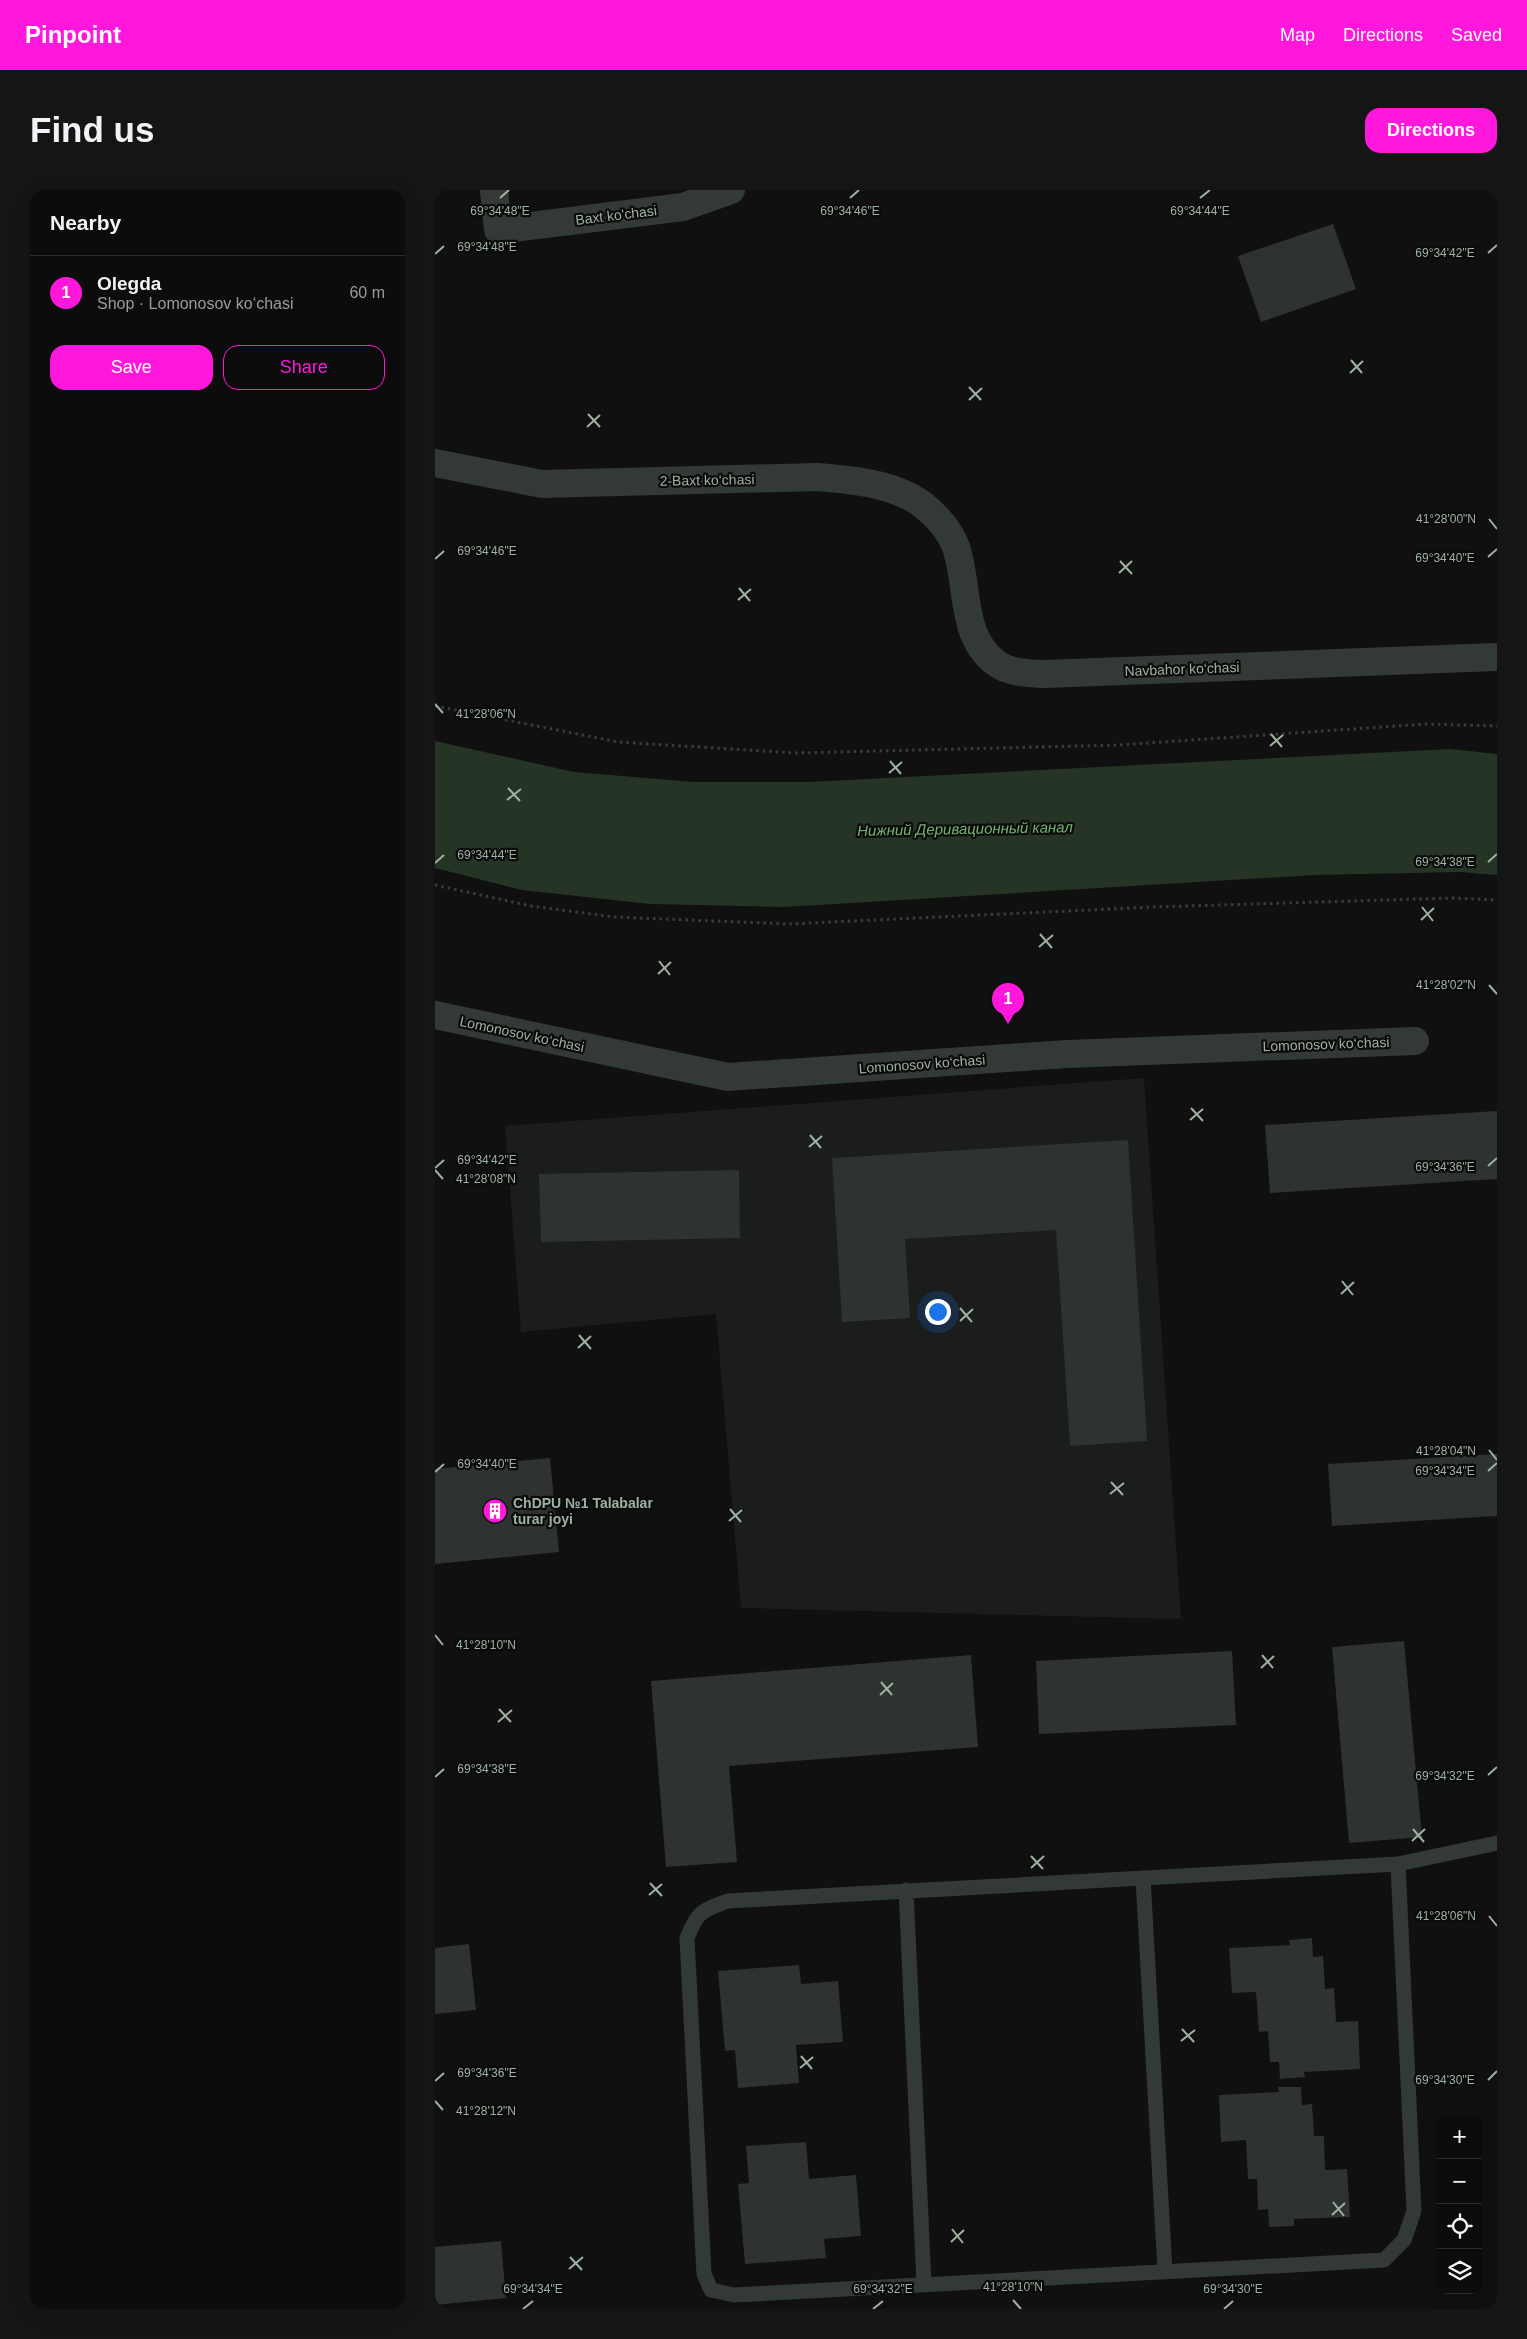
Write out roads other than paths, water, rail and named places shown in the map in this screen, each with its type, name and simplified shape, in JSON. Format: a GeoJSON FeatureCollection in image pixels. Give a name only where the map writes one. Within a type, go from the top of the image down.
{"type":"FeatureCollection","features":[{"type":"Feature","properties":{"kind":"street","name":"Baxt ko'chasi"},"geometry":{"type":"LineString","coordinates":[[494,190],[498,230],[683,207],[731,190]]}},
{"type":"Feature","properties":{"kind":"street","name":"2-Baxt ko‘chasi"},"geometry":{"type":"LineString","coordinates":[[435,463],[542,484],[817,478],[855,480],[890,489],[923,504],[941,523],[956,546]]}},
{"type":"Feature","properties":{"kind":"street","name":"Navbahor ko‘chasi"},"geometry":{"type":"LineString","coordinates":[[956,546],[971,628],[981,648],[997,664],[1019,673],[1044,674],[1497,657]]}},
{"type":"Feature","properties":{"kind":"street","name":"Lomonosov ko‘chasi"},"geometry":{"type":"LineString","coordinates":[[435,1015],[728,1077],[1067,1054],[1415,1041]]}},
{"type":"Feature","properties":{"kind":"lane"},"geometry":{"type":"LineString","coordinates":[[1398,1864],[1414,2211],[1404,2240],[1384,2260],[733,2295],[711,2290],[703,2274],[687,1938],[697,1916],[728,1901],[1398,1864],[1497,1843]]}},
{"type":"Feature","properties":{"kind":"lane"},"geometry":{"type":"LineString","coordinates":[[1143,1878],[1165,2271]]}},
{"type":"Feature","properties":{"kind":"lane"},"geometry":{"type":"LineString","coordinates":[[906,1890],[924,2284]]}},
{"type":"Feature","properties":{"kind":"water","name":"Нижний Деривационный канал"},"geometry":{"type":"Polygon","coordinates":[[[435,741],[574,772],[694,782],[809,782],[1450,749],[1497,754],[1497,875],[1460,872],[1315,875],[784,907],[650,904],[522,890],[435,868],[435,741]]]}},
{"type":"Feature","properties":{"kind":"place","name":"Olegda"},"geometry":{"type":"Point","coordinates":[1008,1024]}},
{"type":"Feature","properties":{"kind":"place","name":"ChDPU №1 Talabalar turar joyi"},"geometry":{"type":"Point","coordinates":[495,1511]}}]}
